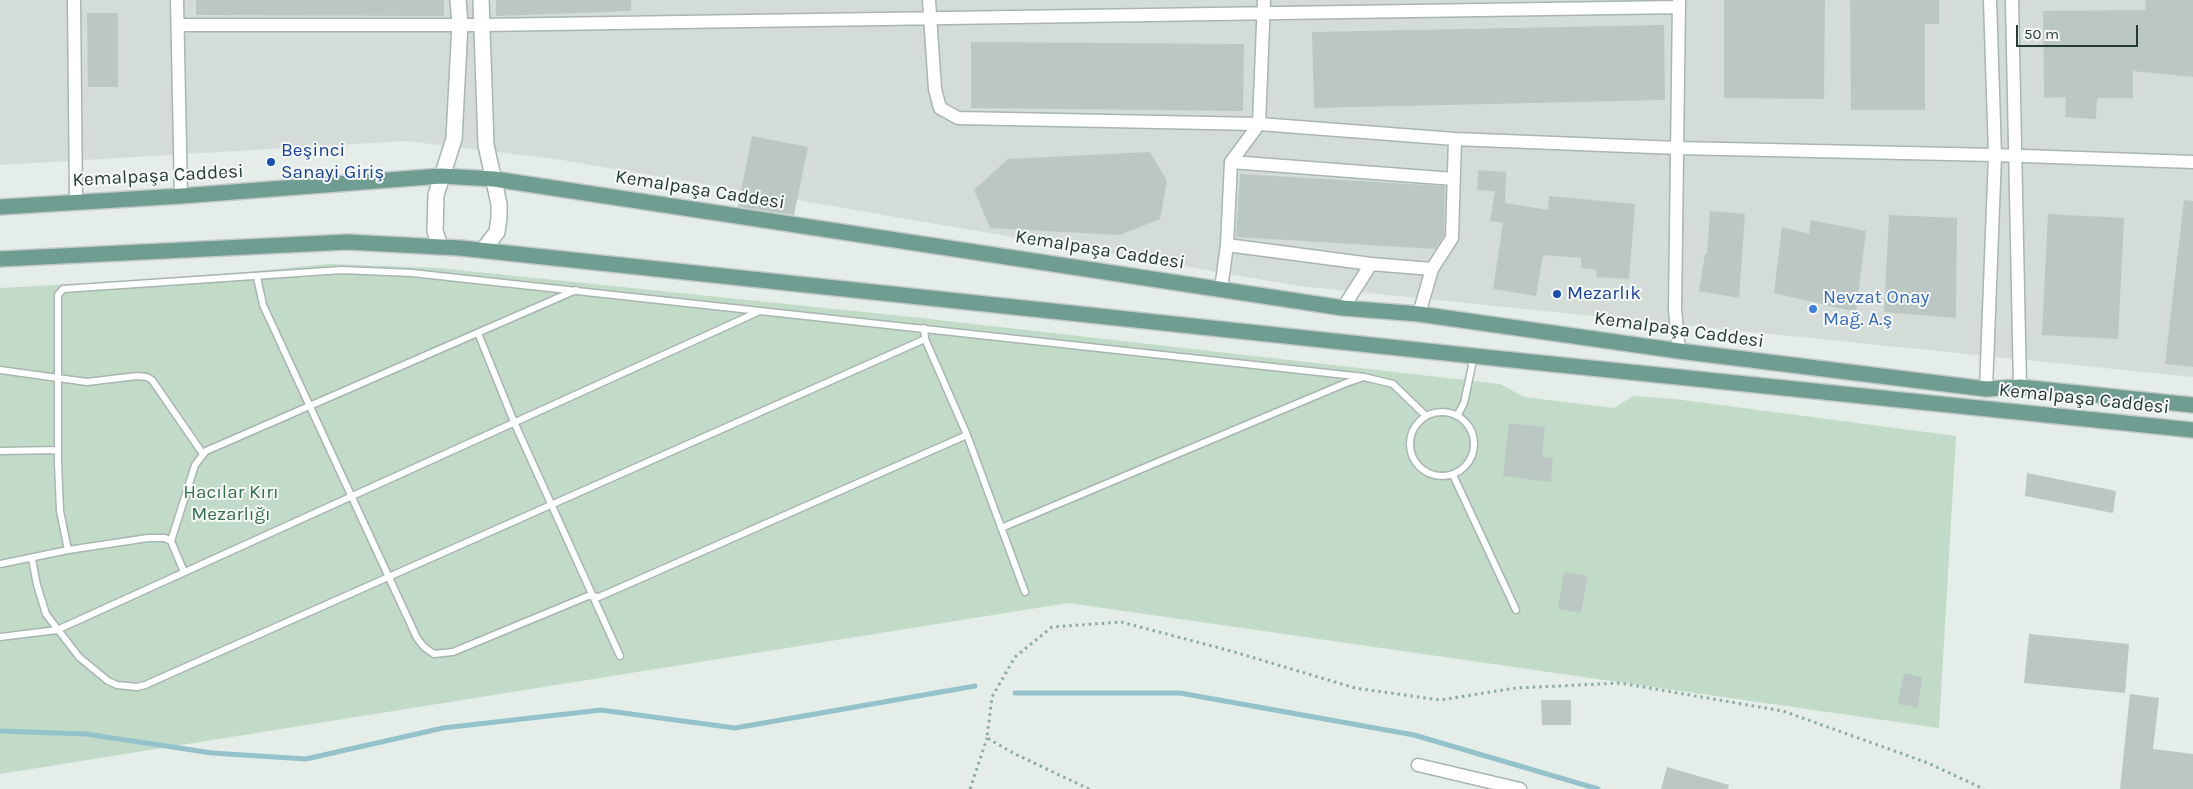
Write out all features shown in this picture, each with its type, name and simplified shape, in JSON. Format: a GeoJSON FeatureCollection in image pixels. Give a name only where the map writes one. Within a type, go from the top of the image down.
{"type":"FeatureCollection","features":[{"type":"Feature","properties":{"kind":"main road","name":"Kemalpaşa Caddesi"},"geometry":{"type":"LineString","coordinates":[[0,206],[181,196],[441,176],[494,179],[1343,308],[1419,314],[1679,351],[1986,389],[2020,387],[2193,405]]}},
{"type":"Feature","properties":{"kind":"main road","name":"Kemalpaşa Caddesi"},"geometry":{"type":"LineString","coordinates":[[0,260],[347,242],[440,246],[2193,430]]}},
{"type":"Feature","properties":{"kind":"street"},"geometry":{"type":"LineString","coordinates":[[74,0],[76,201]]}},
{"type":"Feature","properties":{"kind":"street"},"geometry":{"type":"LineString","coordinates":[[177,0],[180,25],[181,196]]}},
{"type":"Feature","properties":{"kind":"street"},"geometry":{"type":"LineString","coordinates":[[440,246],[436,231],[436,195],[454,138],[460,24],[458,0]]}},
{"type":"Feature","properties":{"kind":"street"},"geometry":{"type":"LineString","coordinates":[[481,0],[486,144],[499,204],[497,232],[483,250]]}},
{"type":"Feature","properties":{"kind":"street"},"geometry":{"type":"LineString","coordinates":[[929,0],[935,89],[940,108],[958,118],[1258,124],[1455,139],[1678,148],[1995,155],[2193,162]]}},
{"type":"Feature","properties":{"kind":"street"},"geometry":{"type":"LineString","coordinates":[[1986,389],[1995,155],[1990,0]]}},
{"type":"Feature","properties":{"kind":"street"},"geometry":{"type":"LineString","coordinates":[[2012,0],[2020,387]]}},
{"type":"Feature","properties":{"kind":"street"},"geometry":{"type":"LineString","coordinates":[[180,25],[482,25],[930,18],[1264,6],[1679,3],[1675,310],[1679,351]]}},
{"type":"Feature","properties":{"kind":"street"},"geometry":{"type":"LineString","coordinates":[[1221,288],[1227,245],[1231,162],[1258,124],[1264,6]]}},
{"type":"Feature","properties":{"kind":"street"},"geometry":{"type":"LineString","coordinates":[[1419,314],[1432,269],[1452,238],[1455,139]]}},
{"type":"Feature","properties":{"kind":"street"},"geometry":{"type":"LineString","coordinates":[[1231,162],[1454,179]]}},
{"type":"Feature","properties":{"kind":"street"},"geometry":{"type":"LineString","coordinates":[[1227,245],[1371,264],[1432,269]]}},
{"type":"Feature","properties":{"kind":"street"},"geometry":{"type":"LineString","coordinates":[[1343,308],[1371,264]]}},
{"type":"Feature","properties":{"kind":"street"},"geometry":{"type":"LineString","coordinates":[[1418,765],[1520,789]]}},
{"type":"Feature","properties":{"kind":"lane"},"geometry":{"type":"LineString","coordinates":[[68,550],[60,511],[58,450],[58,295],[63,289],[257,278],[342,270],[412,273],[1364,377],[1393,384],[1426,416]]}},
{"type":"Feature","properties":{"kind":"lane"},"geometry":{"type":"LineString","coordinates":[[257,278],[263,305],[416,638],[424,647],[439,655],[453,652],[588,596],[599,598],[967,435]]}},
{"type":"Feature","properties":{"kind":"lane"},"geometry":{"type":"LineString","coordinates":[[184,572],[171,541],[195,465],[203,454],[309,405],[577,290]]}},
{"type":"Feature","properties":{"kind":"lane"},"geometry":{"type":"LineString","coordinates":[[0,637],[56,630],[761,311]]}},
{"type":"Feature","properties":{"kind":"lane"},"geometry":{"type":"LineString","coordinates":[[924,328],[925,339],[967,435],[1025,592]]}},
{"type":"Feature","properties":{"kind":"lane"},"geometry":{"type":"LineString","coordinates":[[478,333],[514,422],[620,656]]}},
{"type":"Feature","properties":{"kind":"lane"},"geometry":{"type":"LineString","coordinates":[[32,559],[41,600],[56,630],[79,657],[100,676],[118,685],[136,687],[925,339]]}},
{"type":"Feature","properties":{"kind":"lane"},"geometry":{"type":"LineString","coordinates":[[1457,416],[1464,404],[1474,356]]}},
{"type":"Feature","properties":{"kind":"lane"},"geometry":{"type":"LineString","coordinates":[[0,370],[87,382],[137,376],[152,380],[203,454]]}},
{"type":"Feature","properties":{"kind":"lane"},"geometry":{"type":"LineString","coordinates":[[1001,528],[1364,377]]}},
{"type":"Feature","properties":{"kind":"lane"},"geometry":{"type":"LineString","coordinates":[[1447,412],[1457,416],[1465,422],[1471,431],[1474,441],[1469,462],[1453,475],[1432,475],[1422,470],[1410,453],[1412,432],[1426,416],[1447,412]]}},
{"type":"Feature","properties":{"kind":"lane"},"geometry":{"type":"LineString","coordinates":[[0,451],[58,450]]}},
{"type":"Feature","properties":{"kind":"lane"},"geometry":{"type":"LineString","coordinates":[[1453,475],[1516,610]]}},
{"type":"Feature","properties":{"kind":"lane"},"geometry":{"type":"LineString","coordinates":[[0,564],[32,559],[68,550],[148,538],[165,538],[171,541]]}},
{"type":"Feature","properties":{"kind":"path"},"geometry":{"type":"LineString","coordinates":[[970,789],[987,738],[992,697],[1015,657],[1052,627],[1121,622],[1231,651],[1355,688],[1440,700],[1516,688],[1620,682],[1783,711],[1928,763],[1984,789]]}},
{"type":"Feature","properties":{"kind":"path"},"geometry":{"type":"LineString","coordinates":[[987,738],[1015,754],[1089,789]]}},
{"type":"Feature","properties":{"kind":"shaded area"},"geometry":{"type":"Polygon","coordinates":[[[0,0],[2193,0],[2193,377],[1299,286],[562,160],[406,141],[0,165],[0,0]]]}},
{"type":"Feature","properties":{"kind":"green space","name":"Hacılar Kırı Mezarlığı"},"geometry":{"type":"Polygon","coordinates":[[[329,264],[439,268],[912,317],[1500,384],[1524,397],[1614,408],[1633,396],[1675,399],[1956,436],[1939,728],[1068,603],[0,774],[0,288],[184,278],[329,264]]]}},
{"type":"Feature","properties":{"kind":"building"},"geometry":{"type":"Polygon","coordinates":[[[196,0],[444,0],[444,16],[196,15],[196,0]]]}},
{"type":"Feature","properties":{"kind":"building"},"geometry":{"type":"Polygon","coordinates":[[[496,0],[631,0],[631,11],[496,16],[496,0]]]}},
{"type":"Feature","properties":{"kind":"building"},"geometry":{"type":"Polygon","coordinates":[[[1724,0],[1825,0],[1824,99],[1724,98],[1724,0]]]}},
{"type":"Feature","properties":{"kind":"building"},"geometry":{"type":"Polygon","coordinates":[[[1850,0],[1939,0],[1939,24],[1925,24],[1925,110],[1851,110],[1850,0]]]}},
{"type":"Feature","properties":{"kind":"building"},"geometry":{"type":"Polygon","coordinates":[[[2146,0],[2193,0],[2193,77],[2133,71],[2133,98],[2097,98],[2096,119],[2065,117],[2066,97],[2044,98],[2043,11],[2145,10],[2146,0]]]}},
{"type":"Feature","properties":{"kind":"building"},"geometry":{"type":"Polygon","coordinates":[[[87,13],[118,13],[118,87],[88,87],[87,13]]]}},
{"type":"Feature","properties":{"kind":"building"},"geometry":{"type":"Polygon","coordinates":[[[1664,25],[1665,100],[1314,108],[1312,32],[1664,25]]]}},
{"type":"Feature","properties":{"kind":"building"},"geometry":{"type":"Polygon","coordinates":[[[971,42],[1244,44],[1243,111],[971,108],[971,42]]]}},
{"type":"Feature","properties":{"kind":"building"},"geometry":{"type":"Polygon","coordinates":[[[752,136],[808,147],[794,215],[738,207],[752,136]]]}},
{"type":"Feature","properties":{"kind":"building"},"geometry":{"type":"Polygon","coordinates":[[[1150,152],[1167,181],[1160,219],[1120,235],[990,228],[974,190],[1008,159],[1150,152]]]}},
{"type":"Feature","properties":{"kind":"building"},"geometry":{"type":"Polygon","coordinates":[[[1478,170],[1506,172],[1505,203],[1548,210],[1549,196],[1635,204],[1629,279],[1596,277],[1597,270],[1581,268],[1581,258],[1543,255],[1536,296],[1493,289],[1503,223],[1490,221],[1495,191],[1477,190],[1478,170]]]}},
{"type":"Feature","properties":{"kind":"building"},"geometry":{"type":"Polygon","coordinates":[[[1240,174],[1445,186],[1444,236],[1435,249],[1236,237],[1240,174]]]}},
{"type":"Feature","properties":{"kind":"building"},"geometry":{"type":"Polygon","coordinates":[[[2184,200],[2193,201],[2193,367],[2165,364],[2184,200]]]}},
{"type":"Feature","properties":{"kind":"building"},"geometry":{"type":"Polygon","coordinates":[[[1710,211],[1745,214],[1739,298],[1699,291],[1705,254],[1707,254],[1710,211]]]}},
{"type":"Feature","properties":{"kind":"building"},"geometry":{"type":"Polygon","coordinates":[[[2048,214],[2124,218],[2118,339],[2042,335],[2048,214]]]}},
{"type":"Feature","properties":{"kind":"building"},"geometry":{"type":"Polygon","coordinates":[[[1889,215],[1957,218],[1956,318],[1884,312],[1889,215]]]}},
{"type":"Feature","properties":{"kind":"building"},"geometry":{"type":"Polygon","coordinates":[[[1811,220],[1866,231],[1856,312],[1774,293],[1782,227],[1809,234],[1811,220]]]}},
{"type":"Feature","properties":{"kind":"building"},"geometry":{"type":"Polygon","coordinates":[[[1509,423],[1545,427],[1542,457],[1553,458],[1551,482],[1503,476],[1509,423]]]}},
{"type":"Feature","properties":{"kind":"building"},"geometry":{"type":"Polygon","coordinates":[[[2027,473],[2116,491],[2113,513],[2025,496],[2027,473]]]}},
{"type":"Feature","properties":{"kind":"building"},"geometry":{"type":"Polygon","coordinates":[[[1564,572],[1588,576],[1581,613],[1558,609],[1564,572]]]}},
{"type":"Feature","properties":{"kind":"building"},"geometry":{"type":"Polygon","coordinates":[[[2029,634],[2129,644],[2125,693],[2024,683],[2029,634]]]}},
{"type":"Feature","properties":{"kind":"building"},"geometry":{"type":"Polygon","coordinates":[[[1904,673],[1922,677],[1918,708],[1898,704],[1904,673]]]}},
{"type":"Feature","properties":{"kind":"building"},"geometry":{"type":"Polygon","coordinates":[[[2130,694],[2159,698],[2153,749],[2193,754],[2193,789],[2120,789],[2130,694]]]}},
{"type":"Feature","properties":{"kind":"building"},"geometry":{"type":"Polygon","coordinates":[[[1541,700],[1571,700],[1571,725],[1542,725],[1541,700]]]}},
{"type":"Feature","properties":{"kind":"building"},"geometry":{"type":"Polygon","coordinates":[[[1667,767],[1729,785],[1728,789],[1661,789],[1667,767]]]}},
{"type":"Feature","properties":{"kind":"waterway"},"geometry":{"type":"LineString","coordinates":[[0,731],[86,734],[212,753],[306,759],[443,728],[601,710],[735,728],[975,686]]}},
{"type":"Feature","properties":{"kind":"waterway"},"geometry":{"type":"LineString","coordinates":[[1015,693],[1180,693],[1414,735],[1598,789]]}},
{"type":"Feature","properties":{"kind":"place","name":"Beşinci Sanayi Giriş"},"geometry":{"type":"Point","coordinates":[271,162]}},
{"type":"Feature","properties":{"kind":"place","name":"Mezarlık"},"geometry":{"type":"Point","coordinates":[1557,294]}},
{"type":"Feature","properties":{"kind":"place","name":"Nevzat Onay Mağ. A.ş"},"geometry":{"type":"Point","coordinates":[1813,309]}}]}
